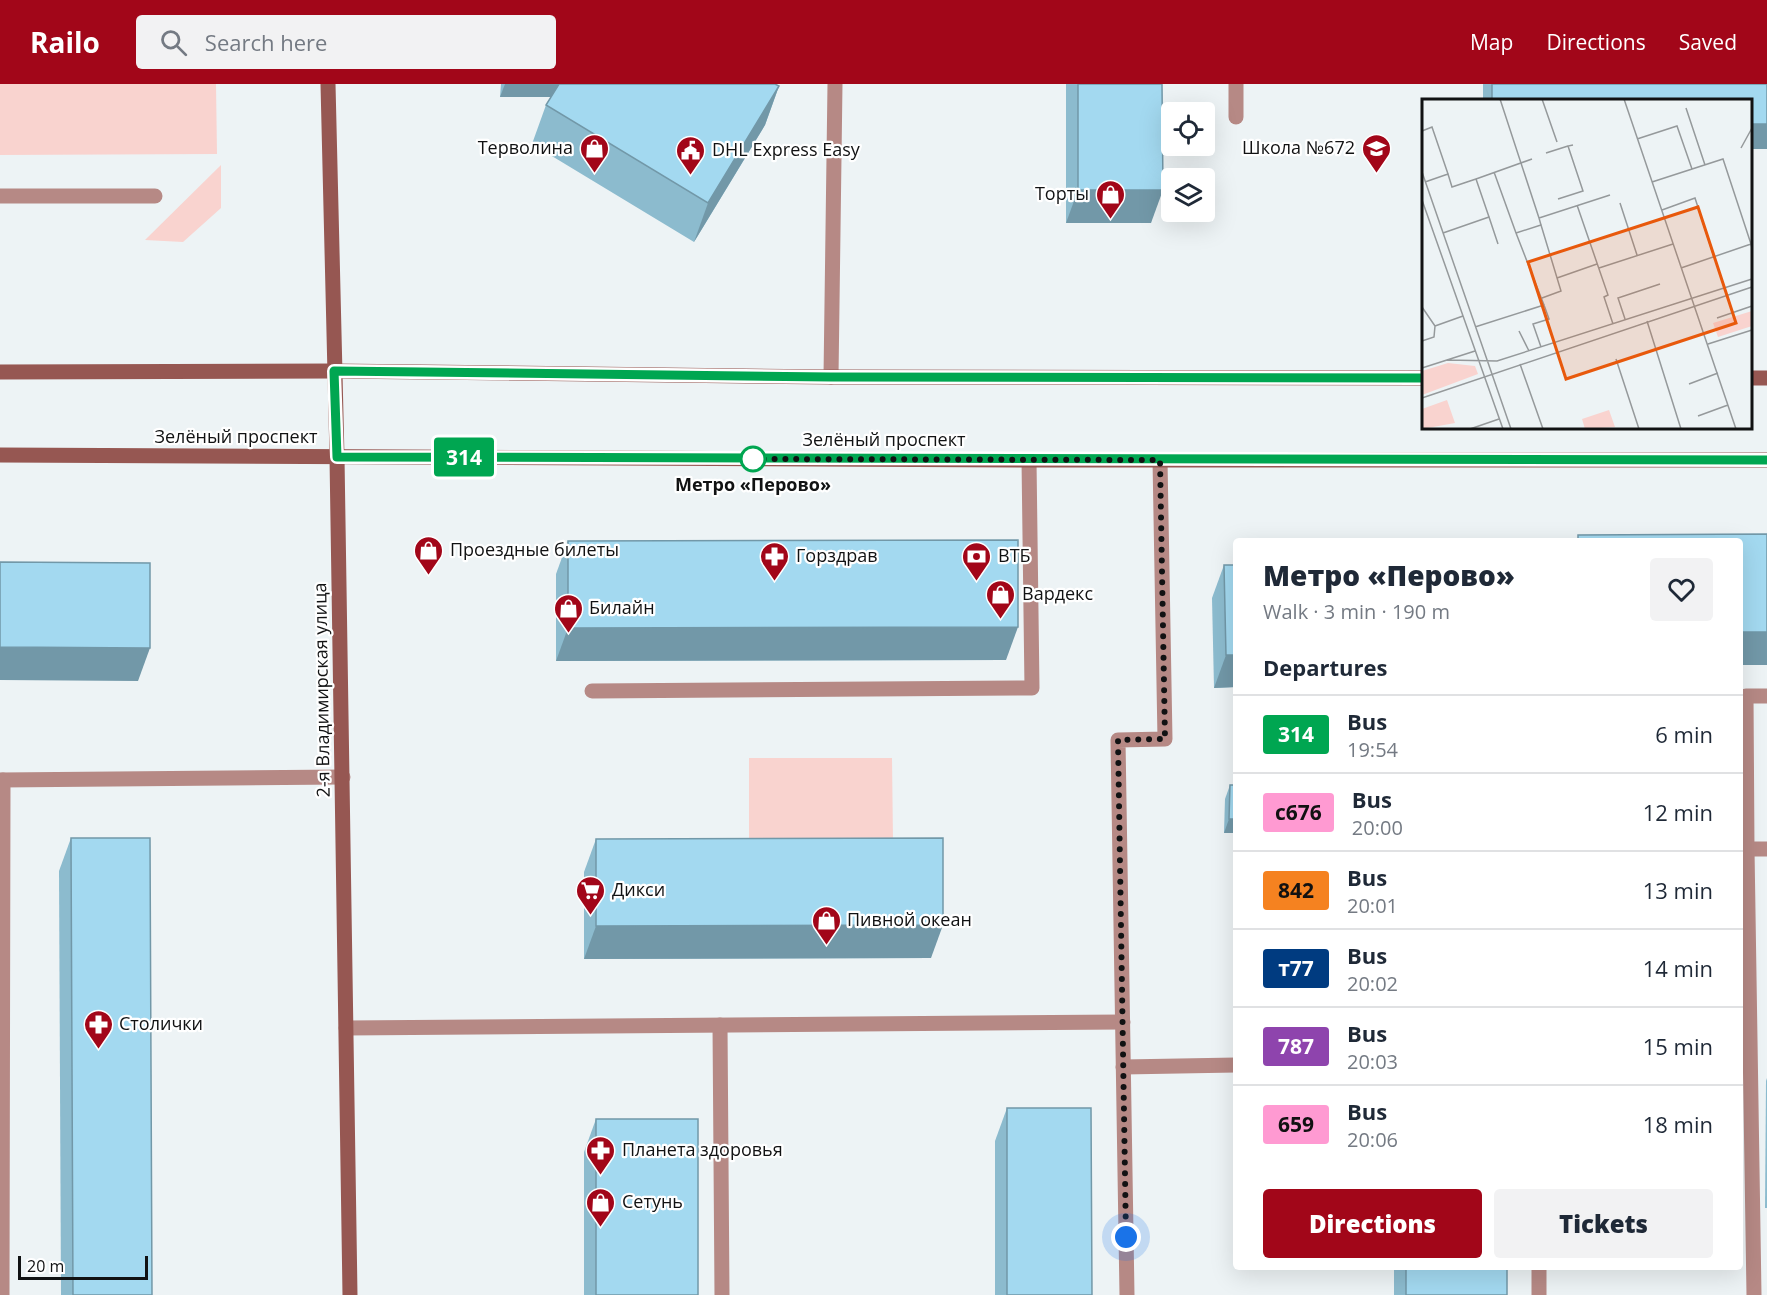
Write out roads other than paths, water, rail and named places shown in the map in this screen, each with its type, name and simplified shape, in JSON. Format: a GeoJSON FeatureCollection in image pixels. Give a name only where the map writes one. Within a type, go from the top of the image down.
{"type":"FeatureCollection","features":[{"type":"Feature","properties":{"kind":"main road","name":"2-я Владимирская улица"},"geometry":{"type":"LineString","coordinates":[[327,84],[337,457],[350,1295]]}},
{"type":"Feature","properties":{"kind":"main road"},"geometry":{"type":"LineString","coordinates":[[0,372],[334,371],[831,377],[1422,378]]}},
{"type":"Feature","properties":{"kind":"main road","name":"Зелёный проспект"},"geometry":{"type":"LineString","coordinates":[[0,455],[1029,460],[1767,460]]}},
{"type":"Feature","properties":{"kind":"lane"},"geometry":{"type":"LineString","coordinates":[[831,377],[835,84]]}},
{"type":"Feature","properties":{"kind":"lane"},"geometry":{"type":"LineString","coordinates":[[1236,84],[1236,117]]}},
{"type":"Feature","properties":{"kind":"lane"},"geometry":{"type":"LineString","coordinates":[[0,196],[155,196]]}},
{"type":"Feature","properties":{"kind":"lane"},"geometry":{"type":"LineString","coordinates":[[592,691],[1032,687],[1029,460]]}},
{"type":"Feature","properties":{"kind":"lane"},"geometry":{"type":"LineString","coordinates":[[1127,1295],[1118,740],[1165,739],[1160,460]]}},
{"type":"Feature","properties":{"kind":"lane"},"geometry":{"type":"LineString","coordinates":[[1754,1295],[1744,917],[1747,849],[1746,696],[1767,696]]}},
{"type":"Feature","properties":{"kind":"lane"},"geometry":{"type":"LineString","coordinates":[[2,1295],[1,780],[343,777]]}},
{"type":"Feature","properties":{"kind":"lane"},"geometry":{"type":"LineString","coordinates":[[1747,849],[1767,849]]}},
{"type":"Feature","properties":{"kind":"lane"},"geometry":{"type":"LineString","coordinates":[[346,1028],[1123,1022]]}},
{"type":"Feature","properties":{"kind":"lane"},"geometry":{"type":"LineString","coordinates":[[720,1025],[722,1295]]}},
{"type":"Feature","properties":{"kind":"lane"},"geometry":{"type":"LineString","coordinates":[[1123,1067],[1233,1065]]}},
{"type":"Feature","properties":{"kind":"lane"},"geometry":{"type":"LineString","coordinates":[[1539,1270],[1539,1295]]}},
{"type":"Feature","properties":{"kind":"place","name":"Терволина"},"geometry":{"type":"Point","coordinates":[594,174]}},
{"type":"Feature","properties":{"kind":"place","name":"Школа №672"},"geometry":{"type":"Point","coordinates":[1376,174]}},
{"type":"Feature","properties":{"kind":"place","name":"DHL Express Easy"},"geometry":{"type":"Point","coordinates":[691,176]}},
{"type":"Feature","properties":{"kind":"place","name":"Торты"},"geometry":{"type":"Point","coordinates":[1110,220]}},
{"type":"Feature","properties":{"kind":"place","name":"Метро «Перово»"},"geometry":{"type":"Point","coordinates":[753,459]}},
{"type":"Feature","properties":{"kind":"place","name":"Проездные билеты"},"geometry":{"type":"Point","coordinates":[429,576]}},
{"type":"Feature","properties":{"kind":"place","name":"Горздрав"},"geometry":{"type":"Point","coordinates":[775,582]}},
{"type":"Feature","properties":{"kind":"place","name":"ВТБ"},"geometry":{"type":"Point","coordinates":[977,582]}},
{"type":"Feature","properties":{"kind":"place","name":"Вардекс"},"geometry":{"type":"Point","coordinates":[1001,620]}},
{"type":"Feature","properties":{"kind":"place","name":"Билайн"},"geometry":{"type":"Point","coordinates":[568,634]}},
{"type":"Feature","properties":{"kind":"place","name":"Дикси"},"geometry":{"type":"Point","coordinates":[591,916]}},
{"type":"Feature","properties":{"kind":"place","name":"Пивной океан"},"geometry":{"type":"Point","coordinates":[826,946]}},
{"type":"Feature","properties":{"kind":"place","name":"Столички"},"geometry":{"type":"Point","coordinates":[98,1050]}},
{"type":"Feature","properties":{"kind":"place","name":"Планета здоровья"},"geometry":{"type":"Point","coordinates":[601,1176]}},
{"type":"Feature","properties":{"kind":"place","name":"Сетунь"},"geometry":{"type":"Point","coordinates":[601,1228]}}]}
